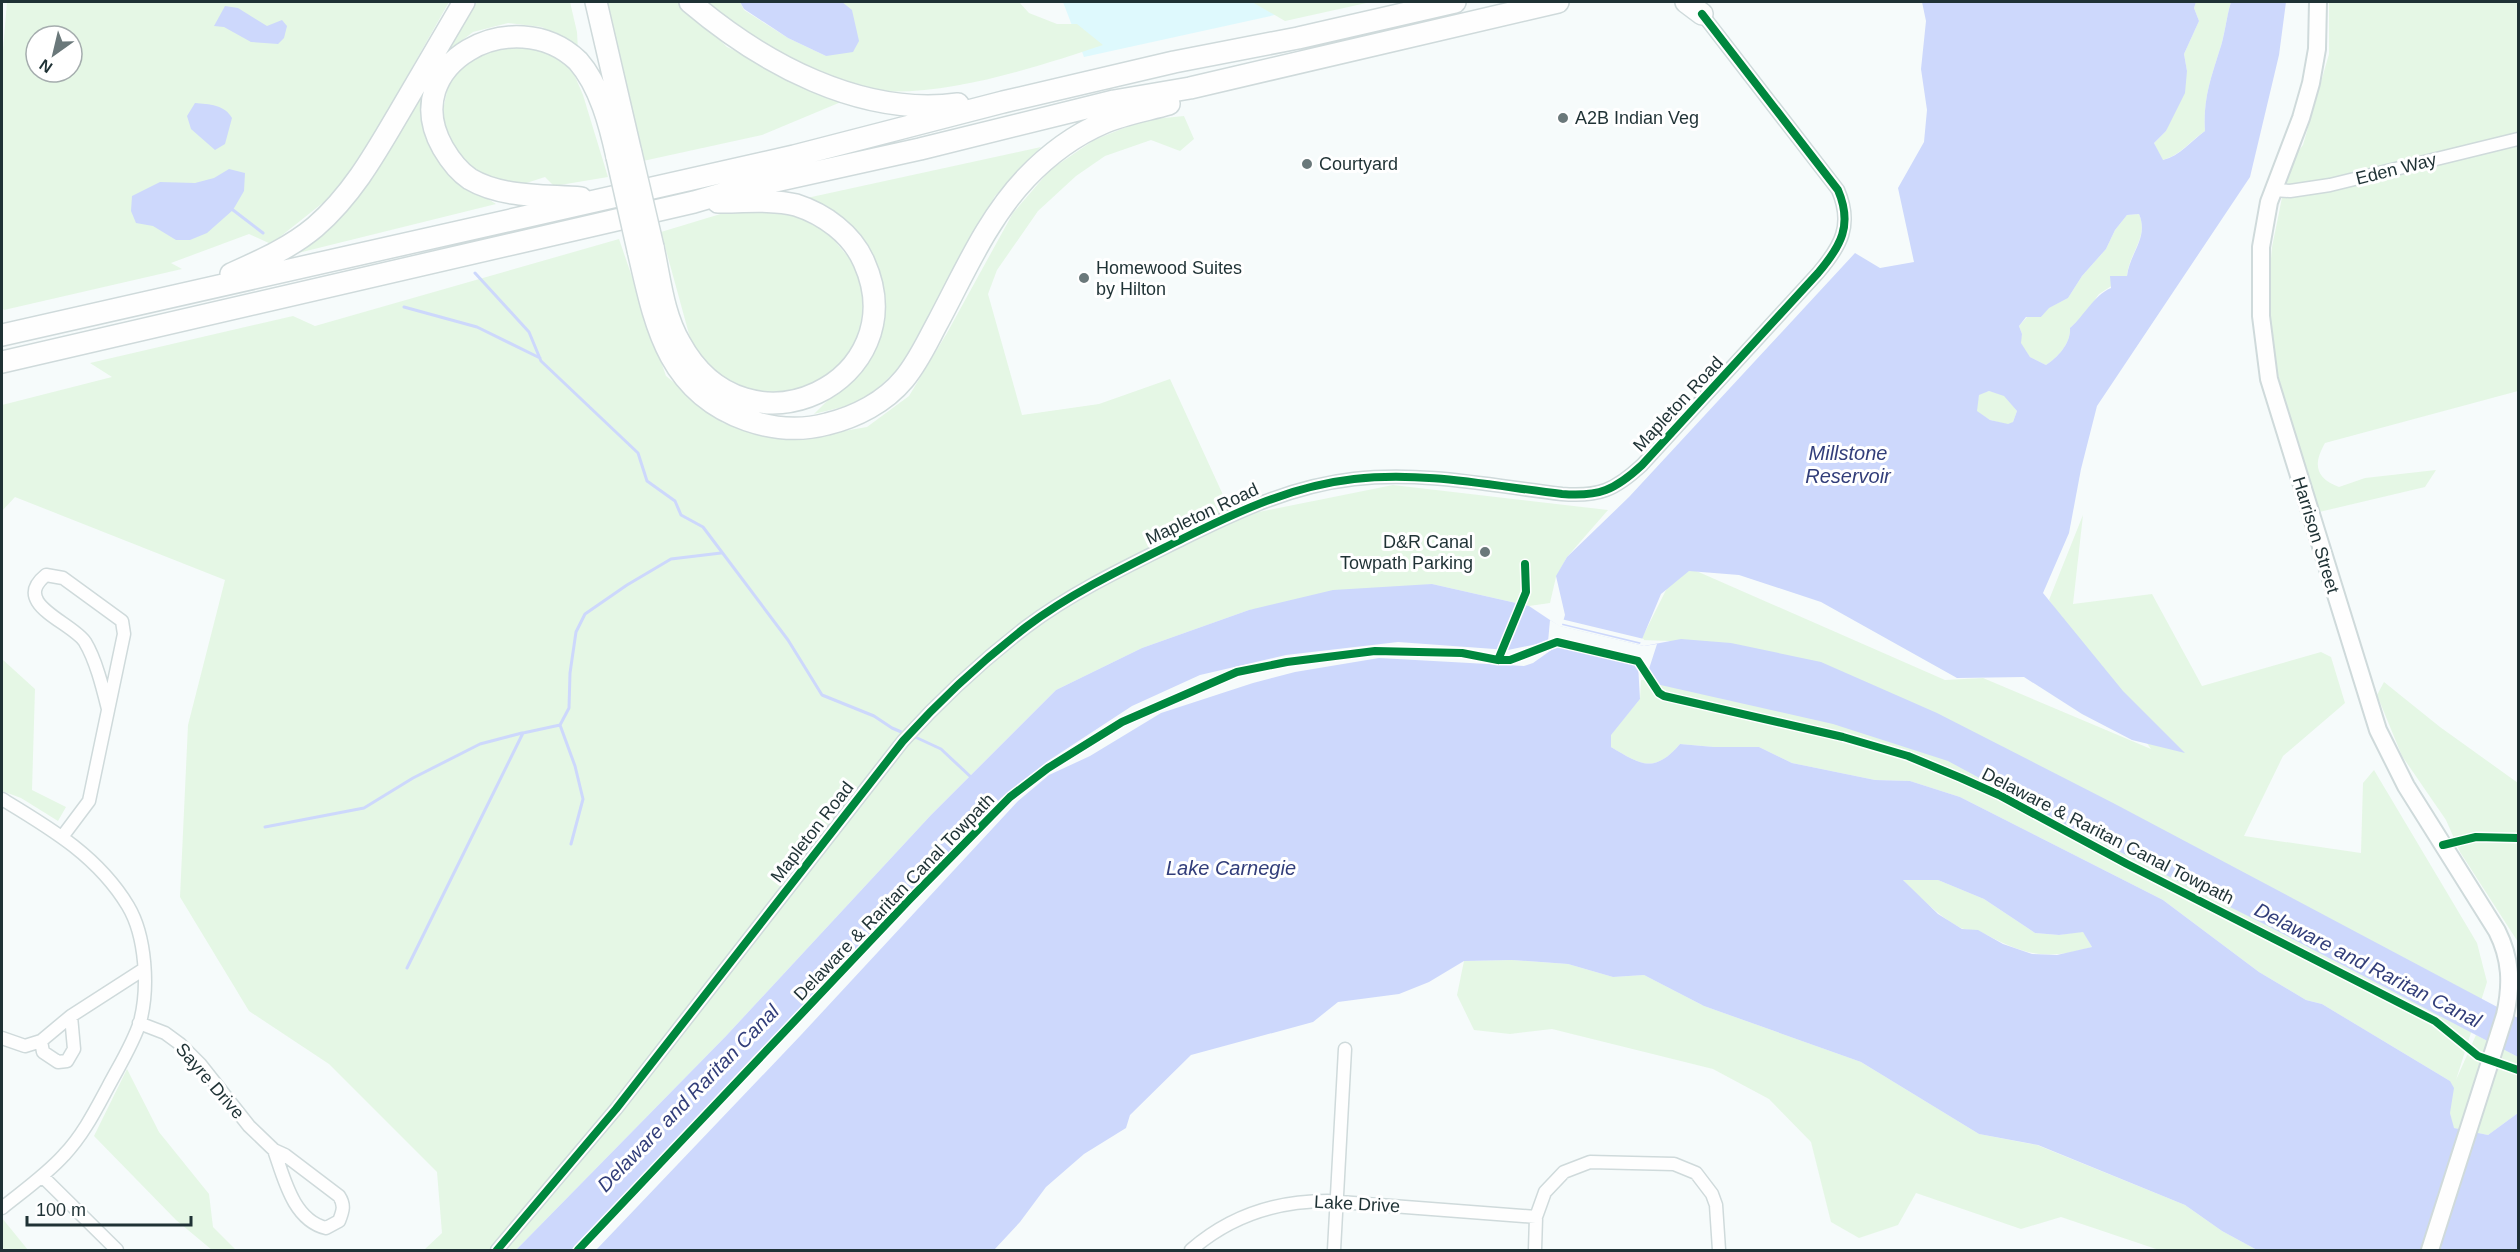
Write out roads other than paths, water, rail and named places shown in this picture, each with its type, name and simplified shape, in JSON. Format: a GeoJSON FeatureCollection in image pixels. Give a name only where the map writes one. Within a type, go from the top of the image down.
{"type":"FeatureCollection","features":[{"type":"Feature","properties":{"kind":"highway"},"geometry":{"type":"LineString","coordinates":[[190,292],[290,245],[314,228],[338,206],[369,163],[464,2]]}},
{"type":"Feature","properties":{"kind":"highway"},"geometry":{"type":"LineString","coordinates":[[584,2],[611,117],[612,134]]}},
{"type":"Feature","properties":{"kind":"highway"},"geometry":{"type":"LineString","coordinates":[[596,2],[624,155],[646,249],[679,342],[694,366],[711,383],[730,395],[752,402],[784,403],[812,396],[837,381],[858,357],[867,339],[874,301],[873,285],[868,271],[852,242],[829,221],[795,205],[777,202],[694,202]]}},
{"type":"Feature","properties":{"kind":"highway"},"geometry":{"type":"LineString","coordinates":[[690,2],[762,53],[825,85],[855,95],[920,106],[985,100],[1003,102]]}},
{"type":"Feature","properties":{"kind":"highway"},"geometry":{"type":"LineString","coordinates":[[2,335],[794,156],[1003,102],[1174,62],[1299,38],[1455,2]]}},
{"type":"Feature","properties":{"kind":"highway"},"geometry":{"type":"LineString","coordinates":[[2,362],[694,202],[735,190],[1114,101],[1190,88],[1558,2]]}},
{"type":"Feature","properties":{"kind":"highway"},"geometry":{"type":"LineString","coordinates":[[600,200],[513,193],[472,180],[457,169],[439,140],[433,109],[435,92],[445,69],[470,45],[494,34],[514,32],[531,34],[557,44],[577,60],[593,85],[612,134],[624,155]]}},
{"type":"Feature","properties":{"kind":"highway"},"geometry":{"type":"LineString","coordinates":[[646,249],[650,301],[667,350],[681,375],[696,390],[724,410],[766,426],[816,427],[847,419],[878,402],[904,379],[924,349],[994,218],[1028,176],[1047,158],[1104,122],[1176,102],[1190,88]]}},
{"type":"Feature","properties":{"kind":"street","name":"Harrison Street"},"geometry":{"type":"LineString","coordinates":[[2318,2],[2317,49],[2311,83],[2301,118],[2273,190],[2262,239],[2260,297],[2264,349],[2274,399],[2378,730],[2406,786],[2486,912],[2504,946],[2510,980],[2505,1015],[2430,1251]]}},
{"type":"Feature","properties":{"kind":"street","name":"Mapleton Road"},"geometry":{"type":"LineString","coordinates":[[497,1251],[616,1109],[903,741],[918,724],[998,651],[1057,607],[1123,568],[1264,501],[1320,484],[1381,477],[1430,477],[1577,496],[1600,493],[1614,488],[1628,478],[1818,273],[1838,248],[1843,236],[1845,213],[1838,190],[1696,6]]}},
{"type":"Feature","properties":{"kind":"street","name":"Eden Way"},"geometry":{"type":"LineString","coordinates":[[2273,190],[2290,191],[2330,185],[2518,139]]}},
{"type":"Feature","properties":{"kind":"street"},"geometry":{"type":"LineString","coordinates":[[62,837],[88,801],[108,709],[124,634],[122,621],[63,578],[46,576],[38,582],[34,595],[38,604],[69,626],[85,642],[108,709]]}},
{"type":"Feature","properties":{"kind":"street"},"geometry":{"type":"LineString","coordinates":[[2,803],[62,837],[104,874],[129,908],[143,947],[144,969],[143,1007],[139,1023],[86,1129],[42,1176],[2,1208]]}},
{"type":"Feature","properties":{"kind":"street"},"geometry":{"type":"LineString","coordinates":[[2,1038],[25,1046],[41,1041],[71,1016],[144,969]]}},
{"type":"Feature","properties":{"kind":"street"},"geometry":{"type":"LineString","coordinates":[[41,1041],[43,1052],[58,1062],[67,1061],[74,1049],[71,1016]]}},
{"type":"Feature","properties":{"kind":"street","name":"Sayre Drive"},"geometry":{"type":"LineString","coordinates":[[139,1023],[165,1033],[180,1044],[200,1064],[249,1126],[274,1150],[285,1155],[339,1196],[344,1209],[339,1221],[326,1228],[308,1220],[289,1193],[274,1150]]}},
{"type":"Feature","properties":{"kind":"street"},"geometry":{"type":"LineString","coordinates":[[1334,1251],[1345,1050]]}},
{"type":"Feature","properties":{"kind":"street"},"geometry":{"type":"LineString","coordinates":[[1535,1251],[1536,1217],[1542,1198],[1553,1181],[1575,1166],[1590,1162],[1674,1164],[1696,1173],[1712,1194],[1716,1205],[1719,1251]]}},
{"type":"Feature","properties":{"kind":"street"},"geometry":{"type":"LineString","coordinates":[[42,1176],[117,1251]]}},
{"type":"Feature","properties":{"kind":"street","name":"Lake Drive"},"geometry":{"type":"LineString","coordinates":[[1191,1251],[1221,1228],[1260,1210],[1306,1201],[1336,1201],[1536,1217]]}},
{"type":"Feature","properties":{"kind":"water"},"geometry":{"type":"Polygon","coordinates":[[[740,2],[842,2],[852,10],[859,41],[853,52],[826,56],[788,38],[744,9],[740,2]]]}},
{"type":"Feature","properties":{"kind":"water","name":"Millstone Reservoir"},"geometry":{"type":"Polygon","coordinates":[[[1922,2],[2196,2],[2194,8],[2199,21],[2184,54],[2187,71],[2185,93],[2166,131],[2154,143],[2163,160],[2180,152],[2205,131],[2208,91],[2231,2],[2286,2],[2279,55],[2250,177],[2097,406],[2081,469],[2069,533],[2043,593],[2123,691],[2185,753],[2132,740],[2082,714],[2024,677],[1957,678],[1821,602],[1739,575],[1689,571],[1661,594],[1640,644],[1562,625],[1565,615],[1556,576],[1567,557],[1629,497],[1855,253],[1880,268],[1914,262],[1898,188],[1924,142],[1927,110],[1921,69],[1926,21],[1922,2]],[[2139,214],[2127,215],[2115,230],[2106,249],[2082,276],[2068,298],[2049,308],[2041,317],[2026,317],[2019,326],[2022,334],[2021,343],[2030,357],[2046,365],[2051,362],[2066,344],[2070,328],[2099,296],[2111,288],[2110,276],[2127,276],[2142,230],[2139,214]],[[1989,391],[1979,395],[1977,411],[1990,420],[2008,424],[2013,422],[2017,411],[2004,396],[1989,391]]]}},
{"type":"Feature","properties":{"kind":"water"},"geometry":{"type":"Polygon","coordinates":[[[225,6],[238,8],[267,26],[282,20],[287,26],[284,38],[278,44],[251,42],[224,27],[214,26],[225,6]]]}},
{"type":"Feature","properties":{"kind":"water"},"geometry":{"type":"Polygon","coordinates":[[[195,103],[221,108],[232,118],[225,144],[215,150],[191,129],[187,116],[195,103]]]}},
{"type":"Feature","properties":{"kind":"water"},"geometry":{"type":"Polygon","coordinates":[[[229,169],[245,173],[244,191],[233,210],[207,233],[190,240],[176,240],[153,226],[136,223],[131,211],[132,196],[160,182],[195,183],[214,178],[229,169]]]}},
{"type":"Feature","properties":{"kind":"water","name":"Delaware and Raritan Canal"},"geometry":{"type":"Polygon","coordinates":[[[1432,584],[1529,606],[1559,626],[1644,646],[1681,639],[1731,643],[1821,662],[1937,713],[2115,804],[2518,1018],[2518,1057],[2262,923],[2070,827],[1948,761],[1833,724],[1656,684],[1640,659],[1556,640],[1508,650],[1398,642],[1286,655],[1200,675],[1132,706],[1048,761],[1001,798],[571,1250],[516,1250],[726,1036],[931,815],[1056,690],[1142,648],[1249,610],[1333,590],[1432,584]]]}},
{"type":"Feature","properties":{"kind":"water","name":"Lake Carnegie"},"geometry":{"type":"Polygon","coordinates":[[[1557,646],[1638,664],[1640,699],[1611,735],[1611,747],[1639,762],[1647,764],[1662,760],[1680,744],[1759,747],[1792,763],[1875,780],[1910,781],[1960,797],[2163,900],[2259,972],[2306,1000],[2322,1004],[2450,1081],[2454,1088],[2450,1113],[2454,1128],[2488,1135],[2518,1113],[2518,1250],[2257,1250],[2222,1231],[2185,1205],[2038,1145],[1979,1134],[1861,1062],[1704,1006],[1644,975],[1613,977],[1568,964],[1512,960],[1464,961],[1429,982],[1399,994],[1338,1002],[1313,1022],[1191,1055],[1130,1115],[1126,1128],[1084,1154],[1046,1187],[1020,1222],[994,1250],[596,1250],[801,1035],[1018,801],[1049,775],[1090,756],[1161,713],[1295,672],[1379,658],[1524,666],[1533,663],[1557,646]],[[1903,880],[1938,914],[1962,929],[1978,930],[2003,944],[2032,954],[2057,955],[2092,947],[2083,932],[2059,935],[2035,933],[1984,899],[1938,880],[1903,880]]]}},
{"type":"Feature","properties":{"kind":"waterway"},"geometry":{"type":"LineString","coordinates":[[233,210],[263,233]]}},
{"type":"Feature","properties":{"kind":"waterway"},"geometry":{"type":"LineString","coordinates":[[475,273],[529,332],[541,361],[638,453],[647,481],[675,501],[681,515],[703,527],[788,640],[822,695],[874,716],[906,734]]}},
{"type":"Feature","properties":{"kind":"waterway"},"geometry":{"type":"LineString","coordinates":[[404,307],[477,327],[540,358]]}},
{"type":"Feature","properties":{"kind":"waterway"},"geometry":{"type":"LineString","coordinates":[[407,968],[523,733],[560,725],[569,708],[570,673],[576,632],[585,614],[627,585],[671,559],[721,553]]}},
{"type":"Feature","properties":{"kind":"waterway"},"geometry":{"type":"LineString","coordinates":[[560,725],[575,766],[583,799],[571,844]]}},
{"type":"Feature","properties":{"kind":"waterway"},"geometry":{"type":"LineString","coordinates":[[265,827],[364,808],[413,778],[480,744],[522,733]]}},
{"type":"Feature","properties":{"kind":"waterway"},"geometry":{"type":"LineString","coordinates":[[913,736],[941,749],[973,779]]}},
{"type":"Feature","properties":{"kind":"place","name":"A2B Indian Veg"},"geometry":{"type":"Point","coordinates":[1563,118]}},
{"type":"Feature","properties":{"kind":"place","name":"Courtyard"},"geometry":{"type":"Point","coordinates":[1307,164]}},
{"type":"Feature","properties":{"kind":"place","name":"Homewood Suites by Hilton"},"geometry":{"type":"Point","coordinates":[1084,278]}},
{"type":"Feature","properties":{"kind":"place","name":"D&R Canal Towpath Parking"},"geometry":{"type":"Point","coordinates":[1485,552]}}]}
